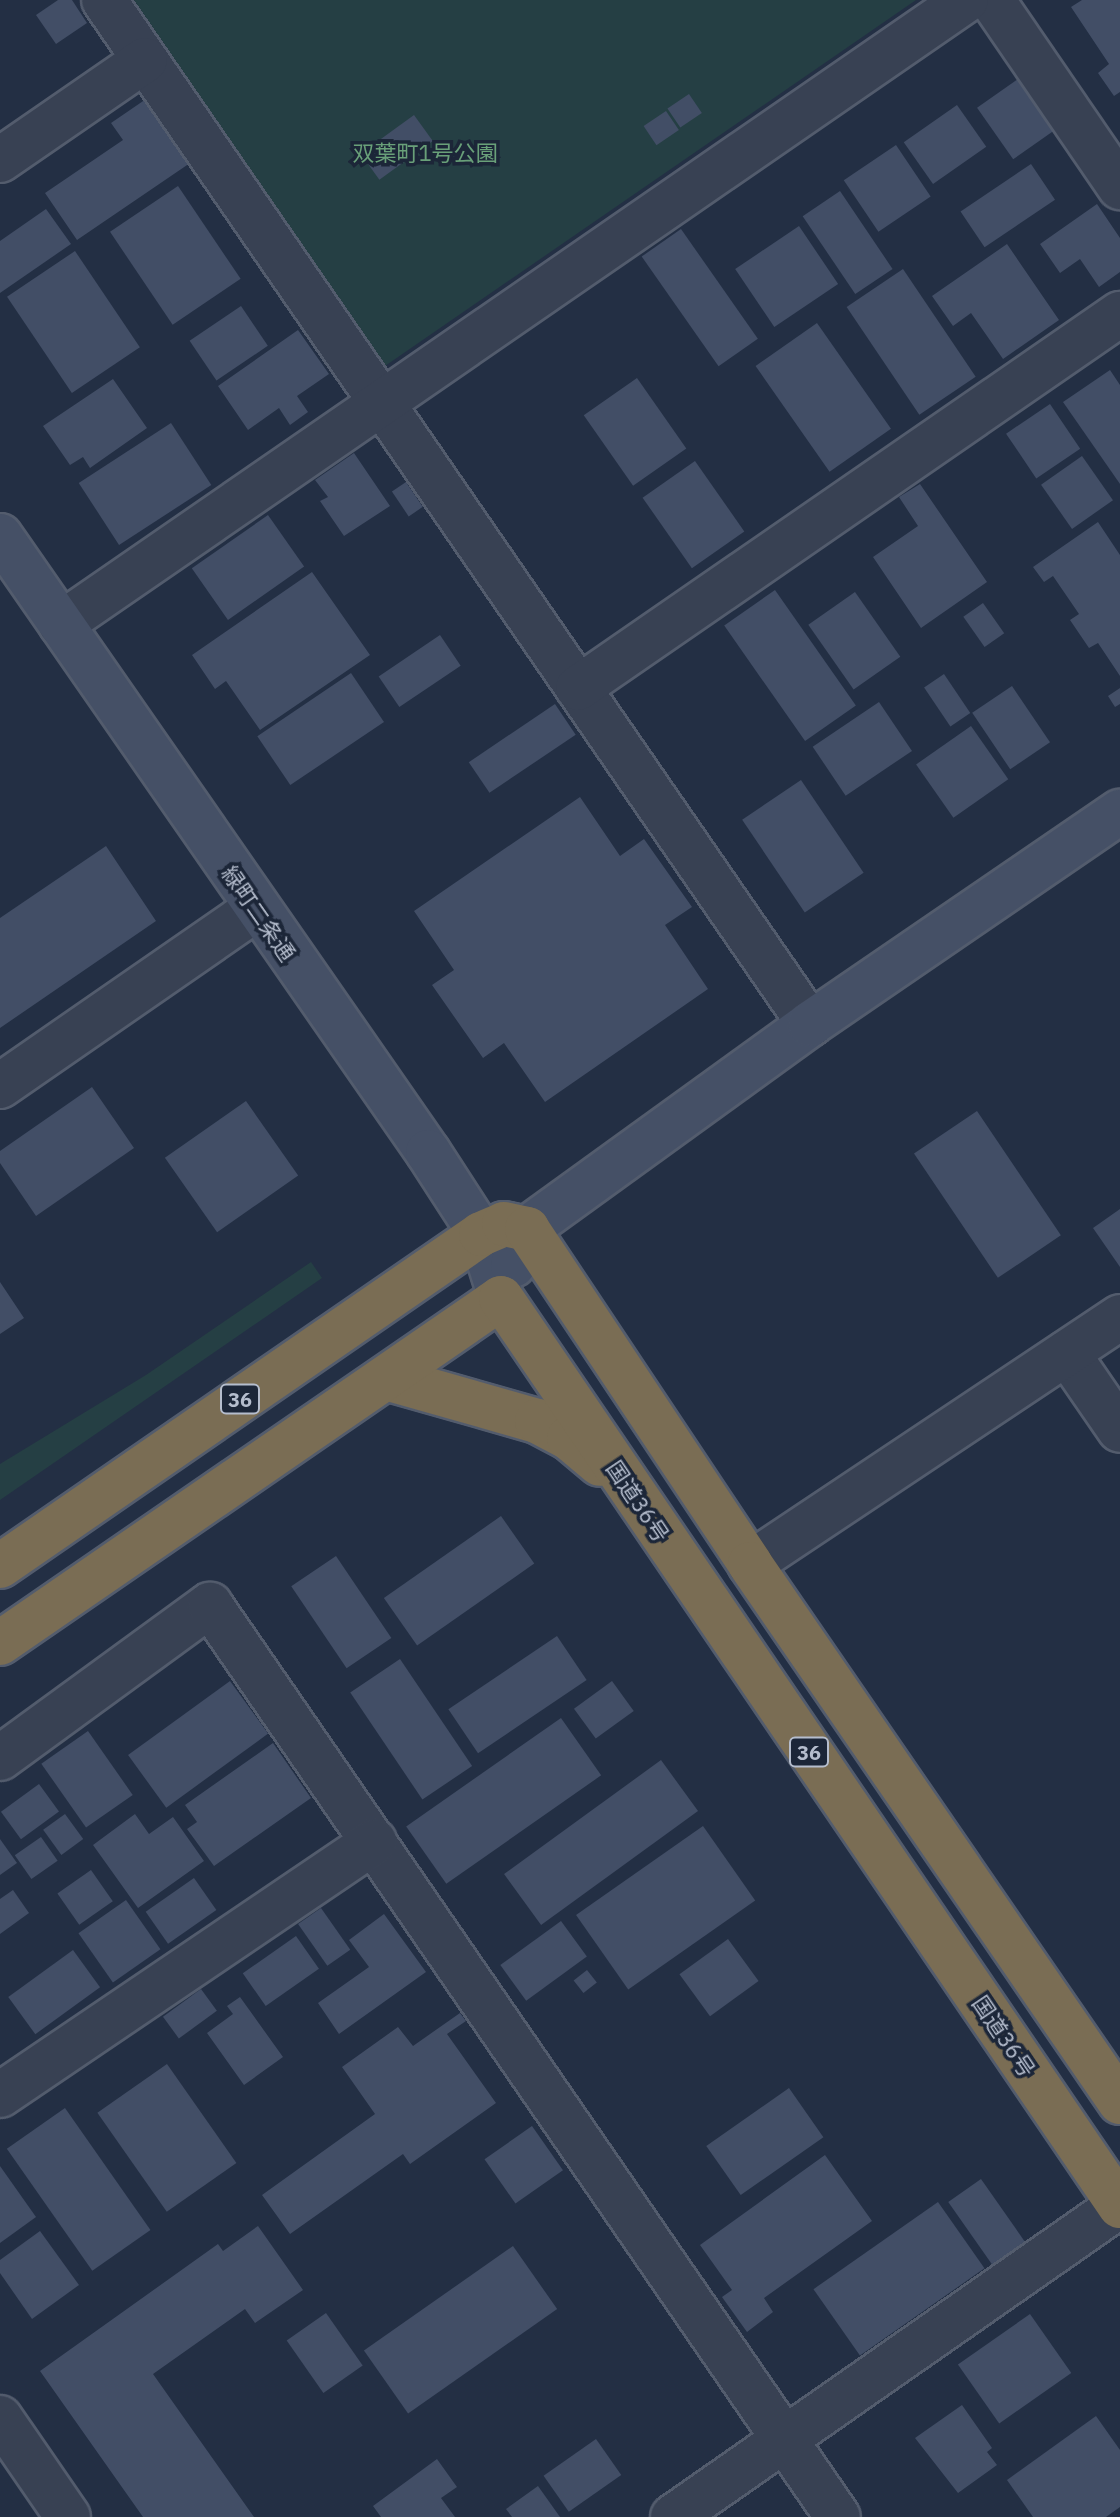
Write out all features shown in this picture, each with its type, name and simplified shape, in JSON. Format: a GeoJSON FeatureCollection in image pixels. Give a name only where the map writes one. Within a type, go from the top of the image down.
{"type":"FeatureCollection","features":[{"type":"Feature","properties":{"kind":"highway","name":"36"},"geometry":{"type":"LineString","coordinates":[[0,1566],[481,1234],[504,1224],[527,1229],[750,1564],[1120,2102]]}},
{"type":"Feature","properties":{"kind":"highway"},"geometry":{"type":"LineString","coordinates":[[0,1643],[501,1298]]}},
{"type":"Feature","properties":{"kind":"highway","name":"国道36号"},"geometry":{"type":"LineString","coordinates":[[501,1298],[1120,2205]]}},
{"type":"Feature","properties":{"kind":"highway"},"geometry":{"type":"LineString","coordinates":[[386,1378],[537,1421],[569,1438],[629,1489]]}},
{"type":"Feature","properties":{"kind":"street"},"geometry":{"type":"LineString","coordinates":[[104,0],[810,1024]]}},
{"type":"Feature","properties":{"kind":"street"},"geometry":{"type":"LineString","coordinates":[[61,624],[966,0]]}},
{"type":"Feature","properties":{"kind":"street"},"geometry":{"type":"LineString","coordinates":[[992,0],[1120,187]]}},
{"type":"Feature","properties":{"kind":"street"},"geometry":{"type":"LineString","coordinates":[[0,160],[145,60]]}},
{"type":"Feature","properties":{"kind":"street"},"geometry":{"type":"LineString","coordinates":[[578,688],[1120,314]]}},
{"type":"Feature","properties":{"kind":"street","name":"緑町二条通"},"geometry":{"type":"LineString","coordinates":[[0,536],[481,1234],[501,1298]]}},
{"type":"Feature","properties":{"kind":"street"},"geometry":{"type":"LineString","coordinates":[[501,1298],[527,1229],[810,1024],[1120,812]]}},
{"type":"Feature","properties":{"kind":"street"},"geometry":{"type":"LineString","coordinates":[[0,1086],[256,909]]}},
{"type":"Feature","properties":{"kind":"street"},"geometry":{"type":"LineString","coordinates":[[750,1564],[1120,1317]]}},
{"type":"Feature","properties":{"kind":"street"},"geometry":{"type":"LineString","coordinates":[[1067,1353],[1120,1430]]}},
{"type":"Feature","properties":{"kind":"street"},"geometry":{"type":"LineString","coordinates":[[0,1758],[210,1605],[838,2517]]}},
{"type":"Feature","properties":{"kind":"street"},"geometry":{"type":"LineString","coordinates":[[0,2095],[374,1842]]}},
{"type":"Feature","properties":{"kind":"street"},"geometry":{"type":"LineString","coordinates":[[673,2517],[1120,2205]]}},
{"type":"Feature","properties":{"kind":"street"},"geometry":{"type":"LineString","coordinates":[[0,2418],[68,2517]]}},
{"type":"Feature","properties":{"kind":"green space","name":"双葉町1号公園"},"geometry":{"type":"Polygon","coordinates":[[[134,0],[916,0],[385,366],[134,0]]]}},
{"type":"Feature","properties":{"kind":"green space"},"geometry":{"type":"Polygon","coordinates":[[[311,1262],[322,1278],[0,1500],[0,1464],[146,1375],[311,1262]]]}},
{"type":"Feature","properties":{"kind":"building"},"geometry":{"type":"Polygon","coordinates":[[[58,0],[72,0],[87,23],[56,44],[36,15],[58,0]]]}},
{"type":"Feature","properties":{"kind":"building"},"geometry":{"type":"Polygon","coordinates":[[[1082,0],[1120,0],[1120,92],[1114,96],[1098,73],[1109,64],[1071,7],[1082,0]]]}},
{"type":"Feature","properties":{"kind":"building"},"geometry":{"type":"Polygon","coordinates":[[[1018,79],[1054,131],[1013,159],[977,108],[1018,79]]]}},
{"type":"Feature","properties":{"kind":"building"},"geometry":{"type":"Polygon","coordinates":[[[689,94],[702,113],[680,128],[667,109],[689,94]]]}},
{"type":"Feature","properties":{"kind":"building"},"geometry":{"type":"Polygon","coordinates":[[[149,97],[193,161],[77,240],[45,193],[123,140],[111,123],[149,97]]]}},
{"type":"Feature","properties":{"kind":"building"},"geometry":{"type":"Polygon","coordinates":[[[957,105],[986,147],[933,184],[904,142],[957,105]]]}},
{"type":"Feature","properties":{"kind":"building"},"geometry":{"type":"Polygon","coordinates":[[[666,111],[679,130],[656,145],[644,126],[666,111]]]}},
{"type":"Feature","properties":{"kind":"building"},"geometry":{"type":"Polygon","coordinates":[[[414,115],[433,141],[379,180],[361,154],[414,115]]]}},
{"type":"Feature","properties":{"kind":"building"},"geometry":{"type":"Polygon","coordinates":[[[896,145],[931,196],[878,232],[844,180],[896,145]]]}},
{"type":"Feature","properties":{"kind":"building"},"geometry":{"type":"Polygon","coordinates":[[[1031,164],[1055,200],[985,247],[961,212],[1031,164]]]}},
{"type":"Feature","properties":{"kind":"building"},"geometry":{"type":"Polygon","coordinates":[[[178,186],[241,279],[173,325],[110,232],[178,186]]]}},
{"type":"Feature","properties":{"kind":"building"},"geometry":{"type":"Polygon","coordinates":[[[840,191],[893,269],[855,294],[803,216],[840,191]]]}},
{"type":"Feature","properties":{"kind":"building"},"geometry":{"type":"Polygon","coordinates":[[[1097,204],[1120,238],[1120,272],[1099,287],[1080,259],[1060,273],[1040,244],[1097,204]]]}},
{"type":"Feature","properties":{"kind":"building"},"geometry":{"type":"Polygon","coordinates":[[[46,209],[71,244],[0,293],[0,241],[46,209]]]}},
{"type":"Feature","properties":{"kind":"building"},"geometry":{"type":"Polygon","coordinates":[[[799,226],[838,284],[774,327],[735,269],[799,226]]]}},
{"type":"Feature","properties":{"kind":"building"},"geometry":{"type":"Polygon","coordinates":[[[681,229],[758,339],[719,366],[642,257],[681,229]]]}},
{"type":"Feature","properties":{"kind":"building"},"geometry":{"type":"Polygon","coordinates":[[[1007,244],[1059,320],[1003,359],[971,313],[953,326],[932,296],[1007,244]]]}},
{"type":"Feature","properties":{"kind":"building"},"geometry":{"type":"Polygon","coordinates":[[[75,251],[140,347],[72,393],[7,297],[75,251]]]}},
{"type":"Feature","properties":{"kind":"building"},"geometry":{"type":"Polygon","coordinates":[[[903,269],[976,377],[919,415],[847,307],[903,269]]]}},
{"type":"Feature","properties":{"kind":"building"},"geometry":{"type":"Polygon","coordinates":[[[241,306],[268,346],[216,380],[190,341],[241,306]]]}},
{"type":"Feature","properties":{"kind":"building"},"geometry":{"type":"Polygon","coordinates":[[[817,323],[891,429],[830,472],[756,366],[817,323]]]}},
{"type":"Feature","properties":{"kind":"building"},"geometry":{"type":"Polygon","coordinates":[[[298,330],[329,374],[297,396],[308,412],[290,425],[279,408],[248,430],[218,386],[298,330]]]}},
{"type":"Feature","properties":{"kind":"building"},"geometry":{"type":"Polygon","coordinates":[[[1110,370],[1120,385],[1120,484],[1063,402],[1110,370]]]}},
{"type":"Feature","properties":{"kind":"building"},"geometry":{"type":"Polygon","coordinates":[[[637,378],[686,448],[633,486],[584,415],[637,378]]]}},
{"type":"Feature","properties":{"kind":"building"},"geometry":{"type":"Polygon","coordinates":[[[113,379],[147,428],[90,468],[83,457],[70,465],[43,426],[113,379]]]}},
{"type":"Feature","properties":{"kind":"building"},"geometry":{"type":"Polygon","coordinates":[[[1050,404],[1080,449],[1036,478],[1006,434],[1050,404]]]}},
{"type":"Feature","properties":{"kind":"building"},"geometry":{"type":"Polygon","coordinates":[[[171,423],[211,485],[119,545],[79,483],[171,423]]]}},
{"type":"Feature","properties":{"kind":"building"},"geometry":{"type":"Polygon","coordinates":[[[354,453],[390,506],[344,536],[320,501],[328,497],[315,480],[354,453]]]}},
{"type":"Feature","properties":{"kind":"building"},"geometry":{"type":"Polygon","coordinates":[[[1082,456],[1113,500],[1072,529],[1041,485],[1082,456]]]}},
{"type":"Feature","properties":{"kind":"building"},"geometry":{"type":"Polygon","coordinates":[[[695,461],[744,531],[692,568],[643,498],[695,461]]]}},
{"type":"Feature","properties":{"kind":"building"},"geometry":{"type":"Polygon","coordinates":[[[406,482],[423,507],[409,516],[392,492],[406,482]]]}},
{"type":"Feature","properties":{"kind":"building"},"geometry":{"type":"Polygon","coordinates":[[[920,484],[987,582],[921,628],[873,557],[918,526],[899,497],[920,484]]]}},
{"type":"Feature","properties":{"kind":"building"},"geometry":{"type":"Polygon","coordinates":[[[268,515],[304,567],[228,620],[192,568],[268,515]]]}},
{"type":"Feature","properties":{"kind":"building"},"geometry":{"type":"Polygon","coordinates":[[[1098,522],[1120,555],[1120,676],[1098,643],[1089,648],[1070,620],[1079,614],[1053,576],[1044,582],[1033,567],[1098,522]]]}},
{"type":"Feature","properties":{"kind":"building"},"geometry":{"type":"Polygon","coordinates":[[[312,572],[370,655],[260,730],[226,681],[215,689],[192,655],[312,572]]]}},
{"type":"Feature","properties":{"kind":"building"},"geometry":{"type":"Polygon","coordinates":[[[775,590],[856,706],[805,741],[724,626],[775,590]]]}},
{"type":"Feature","properties":{"kind":"building"},"geometry":{"type":"Polygon","coordinates":[[[855,592],[900,657],[854,689],[808,625],[855,592]]]}},
{"type":"Feature","properties":{"kind":"building"},"geometry":{"type":"Polygon","coordinates":[[[983,603],[1004,633],[985,647],[963,617],[983,603]]]}},
{"type":"Feature","properties":{"kind":"building"},"geometry":{"type":"Polygon","coordinates":[[[440,635],[461,666],[399,707],[379,676],[440,635]]]}},
{"type":"Feature","properties":{"kind":"building"},"geometry":{"type":"Polygon","coordinates":[[[351,673],[384,722],[290,785],[257,736],[351,673]]]}},
{"type":"Feature","properties":{"kind":"building"},"geometry":{"type":"Polygon","coordinates":[[[944,674],[970,713],[950,726],[924,687],[944,674]]]}},
{"type":"Feature","properties":{"kind":"building"},"geometry":{"type":"Polygon","coordinates":[[[1012,686],[1050,742],[1010,769],[972,713],[1012,686]]]}},
{"type":"Feature","properties":{"kind":"building"},"geometry":{"type":"Polygon","coordinates":[[[1120,688],[1120,704],[1115,707],[1108,696],[1120,688]]]}},
{"type":"Feature","properties":{"kind":"building"},"geometry":{"type":"Polygon","coordinates":[[[879,702],[912,751],[846,796],[813,747],[879,702]]]}},
{"type":"Feature","properties":{"kind":"building"},"geometry":{"type":"Polygon","coordinates":[[[555,704],[576,735],[489,793],[469,762],[555,704]]]}},
{"type":"Feature","properties":{"kind":"building"},"geometry":{"type":"Polygon","coordinates":[[[971,726],[1008,779],[953,818],[916,764],[971,726]]]}},
{"type":"Feature","properties":{"kind":"building"},"geometry":{"type":"Polygon","coordinates":[[[801,780],[864,873],[805,913],[742,820],[801,780]]]}},
{"type":"Feature","properties":{"kind":"building"},"geometry":{"type":"Polygon","coordinates":[[[580,797],[620,856],[644,839],[692,907],[665,925],[708,989],[545,1102],[504,1043],[483,1058],[432,985],[454,970],[414,911],[580,797]]]}},
{"type":"Feature","properties":{"kind":"building"},"geometry":{"type":"Polygon","coordinates":[[[106,846],[156,921],[0,1028],[0,918],[106,846]]]}},
{"type":"Feature","properties":{"kind":"building"},"geometry":{"type":"Polygon","coordinates":[[[92,1087],[134,1148],[36,1216],[0,1163],[0,1151],[92,1087]]]}},
{"type":"Feature","properties":{"kind":"building"},"geometry":{"type":"Polygon","coordinates":[[[246,1101],[298,1176],[217,1232],[165,1158],[246,1101]]]}},
{"type":"Feature","properties":{"kind":"building"},"geometry":{"type":"Polygon","coordinates":[[[977,1111],[1061,1235],[998,1278],[914,1153],[977,1111]]]}},
{"type":"Feature","properties":{"kind":"building"},"geometry":{"type":"Polygon","coordinates":[[[1120,1209],[1120,1267],[1093,1228],[1120,1209]]]}},
{"type":"Feature","properties":{"kind":"building"},"geometry":{"type":"Polygon","coordinates":[[[0,1282],[24,1318],[0,1334],[0,1282]]]}},
{"type":"Feature","properties":{"kind":"building"},"geometry":{"type":"Polygon","coordinates":[[[501,1516],[534,1564],[417,1646],[384,1598],[501,1516]]]}},
{"type":"Feature","properties":{"kind":"building"},"geometry":{"type":"Polygon","coordinates":[[[336,1556],[391,1638],[347,1668],[291,1586],[336,1556]]]}},
{"type":"Feature","properties":{"kind":"building"},"geometry":{"type":"Polygon","coordinates":[[[557,1636],[587,1680],[478,1753],[448,1709],[557,1636]]]}},
{"type":"Feature","properties":{"kind":"building"},"geometry":{"type":"Polygon","coordinates":[[[400,1659],[472,1766],[422,1799],[350,1693],[400,1659]]]}},
{"type":"Feature","properties":{"kind":"building"},"geometry":{"type":"Polygon","coordinates":[[[230,1681],[268,1734],[166,1808],[128,1755],[230,1681]]]}},
{"type":"Feature","properties":{"kind":"building"},"geometry":{"type":"Polygon","coordinates":[[[612,1681],[634,1711],[596,1739],[574,1709],[612,1681]]]}},
{"type":"Feature","properties":{"kind":"building"},"geometry":{"type":"Polygon","coordinates":[[[561,1718],[601,1775],[446,1884],[406,1826],[561,1718]]]}},
{"type":"Feature","properties":{"kind":"building"},"geometry":{"type":"Polygon","coordinates":[[[88,1731],[133,1795],[86,1828],[41,1764],[88,1731]]]}},
{"type":"Feature","properties":{"kind":"building"},"geometry":{"type":"Polygon","coordinates":[[[273,1743],[311,1798],[214,1866],[187,1829],[197,1822],[185,1805],[273,1743]]]}},
{"type":"Feature","properties":{"kind":"building"},"geometry":{"type":"Polygon","coordinates":[[[661,1760],[698,1811],[541,1925],[504,1874],[661,1760]]]}},
{"type":"Feature","properties":{"kind":"building"},"geometry":{"type":"Polygon","coordinates":[[[39,1784],[59,1812],[21,1839],[1,1812],[39,1784]]]}},
{"type":"Feature","properties":{"kind":"building"},"geometry":{"type":"Polygon","coordinates":[[[65,1814],[83,1839],[61,1855],[43,1830],[65,1814]]]}},
{"type":"Feature","properties":{"kind":"building"},"geometry":{"type":"Polygon","coordinates":[[[135,1814],[149,1834],[173,1817],[204,1861],[138,1908],[93,1845],[135,1814]]]}},
{"type":"Feature","properties":{"kind":"building"},"geometry":{"type":"Polygon","coordinates":[[[703,1826],[755,1901],[628,1989],[576,1915],[703,1826]]]}},
{"type":"Feature","properties":{"kind":"building"},"geometry":{"type":"Polygon","coordinates":[[[41,1837],[58,1861],[31,1879],[15,1855],[41,1837]]]}},
{"type":"Feature","properties":{"kind":"building"},"geometry":{"type":"Polygon","coordinates":[[[0,1839],[17,1863],[0,1875],[0,1839]]]}},
{"type":"Feature","properties":{"kind":"building"},"geometry":{"type":"Polygon","coordinates":[[[91,1870],[113,1901],[79,1925],[57,1894],[91,1870]]]}},
{"type":"Feature","properties":{"kind":"building"},"geometry":{"type":"Polygon","coordinates":[[[194,1878],[216,1910],[168,1944],[146,1912],[194,1878]]]}},
{"type":"Feature","properties":{"kind":"building"},"geometry":{"type":"Polygon","coordinates":[[[13,1890],[29,1913],[0,1934],[0,1899],[13,1890]]]}},
{"type":"Feature","properties":{"kind":"building"},"geometry":{"type":"Polygon","coordinates":[[[126,1900],[160,1949],[113,1982],[78,1933],[126,1900]]]}},
{"type":"Feature","properties":{"kind":"building"},"geometry":{"type":"Polygon","coordinates":[[[321,1908],[350,1950],[327,1966],[298,1924],[321,1908]]]}},
{"type":"Feature","properties":{"kind":"building"},"geometry":{"type":"Polygon","coordinates":[[[384,1914],[426,1972],[339,2034],[318,2003],[369,1967],[349,1940],[384,1914]]]}},
{"type":"Feature","properties":{"kind":"building"},"geometry":{"type":"Polygon","coordinates":[[[561,1921],[587,1957],[526,2001],[500,1965],[561,1921]]]}},
{"type":"Feature","properties":{"kind":"building"},"geometry":{"type":"Polygon","coordinates":[[[296,1936],[319,1969],[266,2006],[243,1973],[296,1936]]]}},
{"type":"Feature","properties":{"kind":"building"},"geometry":{"type":"Polygon","coordinates":[[[728,1939],[759,1981],[710,2016],[679,1974],[728,1939]]]}},
{"type":"Feature","properties":{"kind":"building"},"geometry":{"type":"Polygon","coordinates":[[[73,1950],[100,1987],[35,2034],[8,1997],[73,1950]]]}},
{"type":"Feature","properties":{"kind":"building"},"geometry":{"type":"Polygon","coordinates":[[[587,1970],[597,1983],[583,1993],[574,1980],[587,1970]]]}},
{"type":"Feature","properties":{"kind":"building"},"geometry":{"type":"Polygon","coordinates":[[[201,1989],[217,2011],[179,2038],[163,2017],[201,1989]]]}},
{"type":"Feature","properties":{"kind":"building"},"geometry":{"type":"Polygon","coordinates":[[[240,1997],[283,2057],[244,2085],[207,2033],[233,2014],[227,2006],[240,1997]]]}},
{"type":"Feature","properties":{"kind":"building"},"geometry":{"type":"Polygon","coordinates":[[[460,2013],[466,2021],[447,2034],[496,2103],[410,2164],[403,2154],[290,2234],[262,2195],[375,2114],[342,2067],[398,2027],[413,2046],[460,2013]]]}},
{"type":"Feature","properties":{"kind":"building"},"geometry":{"type":"Polygon","coordinates":[[[167,2064],[236,2163],[167,2212],[97,2113],[167,2064]]]}},
{"type":"Feature","properties":{"kind":"building"},"geometry":{"type":"Polygon","coordinates":[[[789,2088],[823,2137],[741,2195],[706,2146],[789,2088]]]}},
{"type":"Feature","properties":{"kind":"building"},"geometry":{"type":"Polygon","coordinates":[[[65,2108],[150,2230],[92,2271],[7,2149],[65,2108]]]}},
{"type":"Feature","properties":{"kind":"building"},"geometry":{"type":"Polygon","coordinates":[[[532,2126],[563,2170],[515,2204],[484,2159],[532,2126]]]}},
{"type":"Feature","properties":{"kind":"building"},"geometry":{"type":"Polygon","coordinates":[[[825,2155],[872,2221],[764,2298],[773,2312],[747,2332],[722,2297],[732,2290],[700,2245],[825,2155]]]}},
{"type":"Feature","properties":{"kind":"building"},"geometry":{"type":"Polygon","coordinates":[[[0,2166],[36,2217],[0,2243],[0,2166]]]}},
{"type":"Feature","properties":{"kind":"building"},"geometry":{"type":"Polygon","coordinates":[[[981,2179],[1026,2243],[993,2266],[948,2202],[981,2179]]]}},
{"type":"Feature","properties":{"kind":"building"},"geometry":{"type":"Polygon","coordinates":[[[938,2202],[984,2268],[860,2356],[813,2289],[938,2202]]]}},
{"type":"Feature","properties":{"kind":"building"},"geometry":{"type":"Polygon","coordinates":[[[258,2226],[303,2290],[255,2323],[245,2309],[153,2374],[254,2517],[143,2517],[40,2371],[218,2244],[223,2251],[258,2226]]]}},
{"type":"Feature","properties":{"kind":"building"},"geometry":{"type":"Polygon","coordinates":[[[40,2231],[79,2285],[32,2319],[0,2273],[0,2260],[40,2231]]]}},
{"type":"Feature","properties":{"kind":"building"},"geometry":{"type":"Polygon","coordinates":[[[513,2246],[557,2309],[408,2413],[364,2350],[513,2246]]]}},
{"type":"Feature","properties":{"kind":"building"},"geometry":{"type":"Polygon","coordinates":[[[326,2313],[363,2365],[323,2393],[287,2341],[326,2313]]]}},
{"type":"Feature","properties":{"kind":"building"},"geometry":{"type":"Polygon","coordinates":[[[1030,2314],[1071,2373],[999,2423],[958,2364],[1030,2314]]]}},
{"type":"Feature","properties":{"kind":"building"},"geometry":{"type":"Polygon","coordinates":[[[962,2405],[992,2448],[987,2452],[997,2465],[958,2493],[915,2438],[962,2405]]]}},
{"type":"Feature","properties":{"kind":"building"},"geometry":{"type":"Polygon","coordinates":[[[1096,2416],[1120,2450],[1120,2507],[1106,2517],[1033,2517],[1007,2480],[1096,2416]]]}},
{"type":"Feature","properties":{"kind":"building"},"geometry":{"type":"Polygon","coordinates":[[[596,2439],[621,2475],[569,2512],[544,2476],[596,2439]]]}},
{"type":"Feature","properties":{"kind":"building"},"geometry":{"type":"Polygon","coordinates":[[[437,2459],[457,2487],[441,2498],[455,2517],[381,2517],[373,2506],[437,2459]]]}},
{"type":"Feature","properties":{"kind":"building"},"geometry":{"type":"Polygon","coordinates":[[[538,2486],[560,2517],[512,2517],[506,2509],[538,2486]]]}}]}
